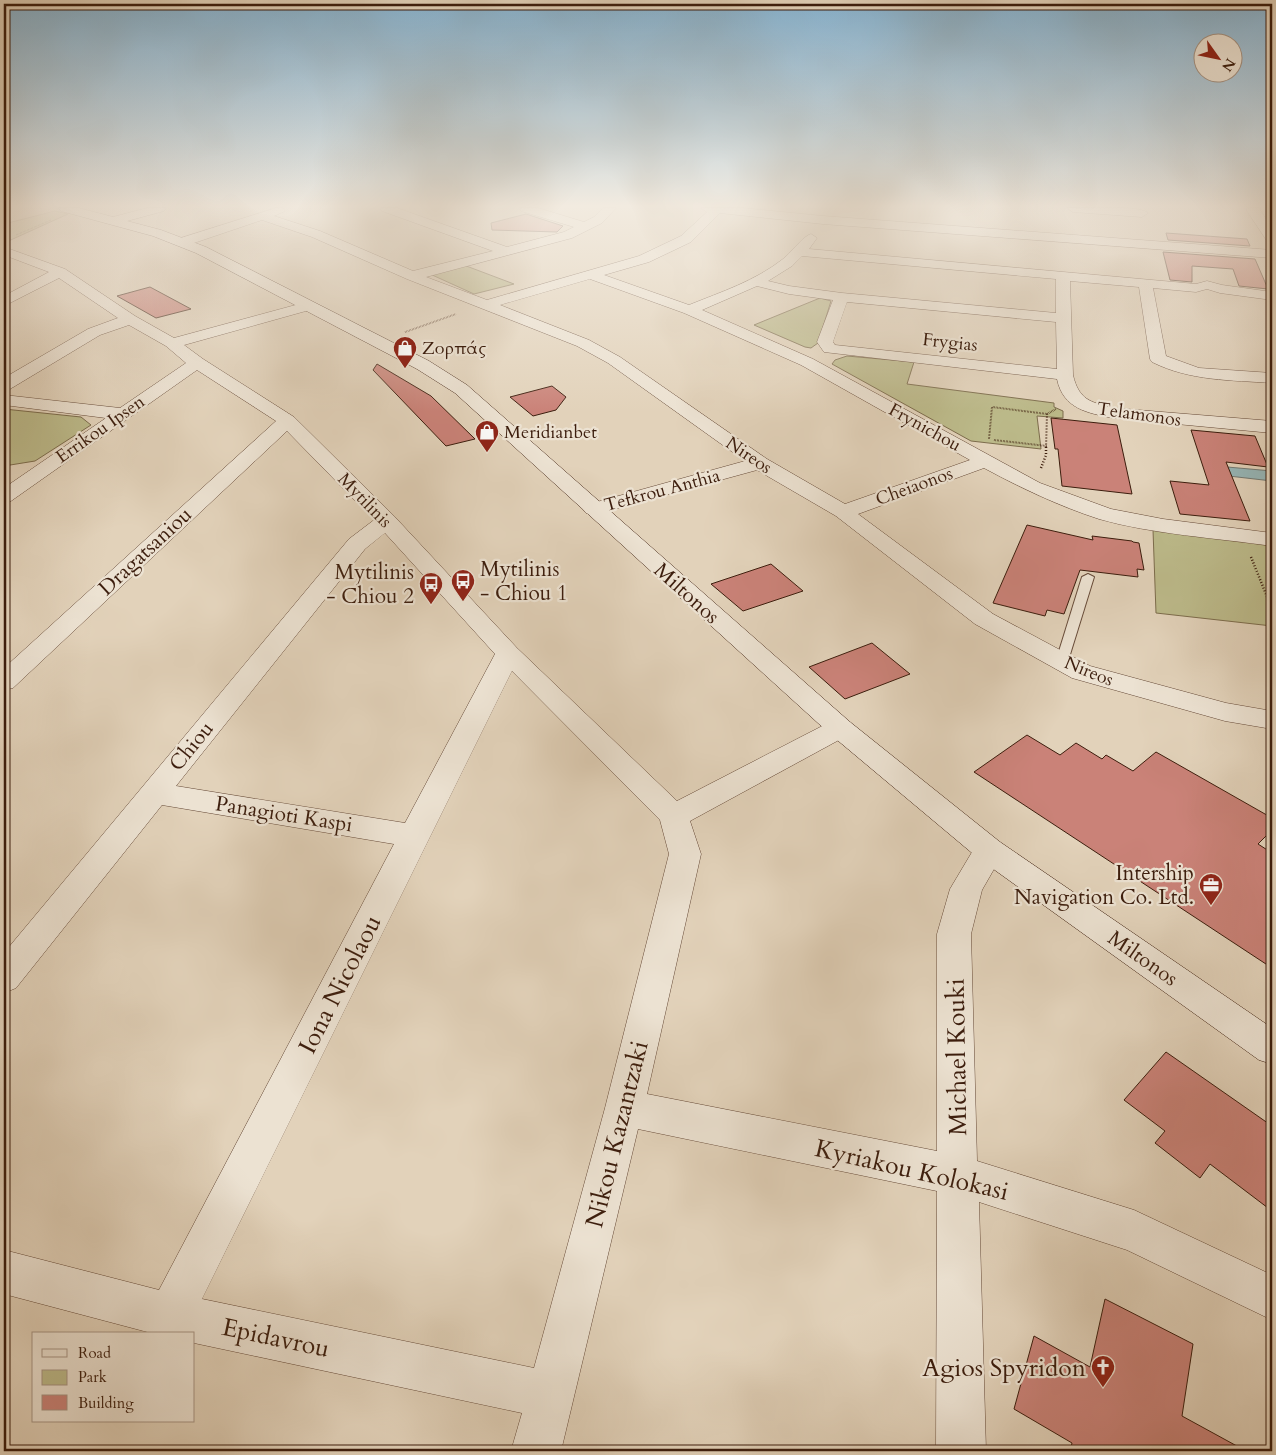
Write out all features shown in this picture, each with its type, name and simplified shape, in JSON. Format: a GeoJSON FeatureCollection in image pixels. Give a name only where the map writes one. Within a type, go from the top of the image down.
{"type":"FeatureCollection","features":[{"type":"Feature","properties":{"kind":"street"},"geometry":{"type":"LineString","coordinates":[[4,302],[53,276]]}},
{"type":"Feature","properties":{"kind":"street","name":"Mytilinis"},"geometry":{"type":"LineString","coordinates":[[66,276],[130,320],[172,343],[197,363],[288,421],[386,521],[508,653],[674,816]]}},
{"type":"Feature","properties":{"kind":"street","name":"Miltonos"},"geometry":{"type":"LineString","coordinates":[[249,276],[423,365],[461,389],[840,728],[989,850],[1272,1048]]}},
{"type":"Feature","properties":{"kind":"street","name":"Nireos"},"geometry":{"type":"LineString","coordinates":[[412,276],[583,344],[614,360],[760,463],[843,512],[984,619],[1082,672],[1224,712],[1272,720]]}},
{"type":"Feature","properties":{"kind":"street"},"geometry":{"type":"LineString","coordinates":[[484,305],[583,276]]}},
{"type":"Feature","properties":{"kind":"street","name":"Frynichou"},"geometry":{"type":"LineString","coordinates":[[594,276],[689,310],[806,362],[1033,487],[1106,514],[1163,525],[1272,539]]}},
{"type":"Feature","properties":{"kind":"street"},"geometry":{"type":"LineString","coordinates":[[689,310],[756,282],[765,276]]}},
{"type":"Feature","properties":{"kind":"street"},"geometry":{"type":"LineString","coordinates":[[1062,276],[1196,288],[1207,285],[1220,289],[1272,296]]}},
{"type":"Feature","properties":{"kind":"street","name":"Telamonos"},"geometry":{"type":"LineString","coordinates":[[1062,276],[1065,375],[1067,388],[1073,399],[1089,407],[1113,413],[1272,427]]}},
{"type":"Feature","properties":{"kind":"street"},"geometry":{"type":"LineString","coordinates":[[1206,276],[1207,285]]}},
{"type":"Feature","properties":{"kind":"street"},"geometry":{"type":"LineString","coordinates":[[756,282],[789,290],[842,297],[1064,318]]}},
{"type":"Feature","properties":{"kind":"street"},"geometry":{"type":"LineString","coordinates":[[1145,283],[1158,359],[1173,367],[1191,371],[1272,378]]}},
{"type":"Feature","properties":{"kind":"street","name":"Frygias"},"geometry":{"type":"LineString","coordinates":[[842,297],[825,342],[830,349],[1065,375]]}},
{"type":"Feature","properties":{"kind":"street"},"geometry":{"type":"LineString","coordinates":[[172,343],[308,306]]}},
{"type":"Feature","properties":{"kind":"street"},"geometry":{"type":"LineString","coordinates":[[4,385],[94,332],[130,320]]}},
{"type":"Feature","properties":{"kind":"street","name":"Errikou Ipsen"},"geometry":{"type":"LineString","coordinates":[[4,497],[197,363]]}},
{"type":"Feature","properties":{"kind":"street"},"geometry":{"type":"LineString","coordinates":[[4,400],[122,414]]}},
{"type":"Feature","properties":{"kind":"street","name":"Dragatsaniou"},"geometry":{"type":"LineString","coordinates":[[4,682],[268,437],[288,421]]}},
{"type":"Feature","properties":{"kind":"street","name":"Cheiaonos"},"geometry":{"type":"LineString","coordinates":[[843,512],[985,461]]}},
{"type":"Feature","properties":{"kind":"street","name":"Tefkrou Anthia"},"geometry":{"type":"LineString","coordinates":[[593,509],[760,463]]}},
{"type":"Feature","properties":{"kind":"street"},"geometry":{"type":"LineString","coordinates":[[4,475],[30,478]]}},
{"type":"Feature","properties":{"kind":"street","name":"Chiou"},"geometry":{"type":"LineString","coordinates":[[4,978],[357,544],[386,521]]}},
{"type":"Feature","properties":{"kind":"street","name":"Iona Nicolaou"},"geometry":{"type":"LineString","coordinates":[[170,1316],[508,653]]}},
{"type":"Feature","properties":{"kind":"street"},"geometry":{"type":"LineString","coordinates":[[674,816],[840,728]]}},
{"type":"Feature","properties":{"kind":"street","name":"Panagioti Kaspi"},"geometry":{"type":"LineString","coordinates":[[153,793],[414,836]]}},
{"type":"Feature","properties":{"kind":"street","name":"Nikou Kazantzaki"},"geometry":{"type":"LineString","coordinates":[[536,1451],[624,1108],[686,854],[674,816]]}},
{"type":"Feature","properties":{"kind":"street","name":"Michael Kouki"},"geometry":{"type":"LineString","coordinates":[[961,1451],[954,934],[966,888],[989,850]]}},
{"type":"Feature","properties":{"kind":"street","name":"Kyriakou Kolokasi"},"geometry":{"type":"LineString","coordinates":[[624,1108],[958,1175],[1134,1231],[1272,1298]]}},
{"type":"Feature","properties":{"kind":"street","name":"Epidavrou"},"geometry":{"type":"LineString","coordinates":[[4,1272],[170,1316],[550,1395]]}},
{"type":"Feature","properties":{"kind":"lane"},"geometry":{"type":"LineString","coordinates":[[1062,661],[1088,576]]}},
{"type":"Feature","properties":{"kind":"path"},"geometry":{"type":"LineString","coordinates":[[378,342],[484,305]]}},
{"type":"Feature","properties":{"kind":"path"},"geometry":{"type":"LineString","coordinates":[[1046,446],[988,439],[992,408],[1047,414],[1073,399]]}},
{"type":"Feature","properties":{"kind":"path"},"geometry":{"type":"LineString","coordinates":[[1033,487],[1046,455],[1047,414]]}},
{"type":"Feature","properties":{"kind":"path"},"geometry":{"type":"LineString","coordinates":[[1243,536],[1272,609]]}},
{"type":"Feature","properties":{"kind":"green space"},"geometry":{"type":"Polygon","coordinates":[[[434,276],[493,276],[514,284],[474,294],[434,276]]]}},
{"type":"Feature","properties":{"kind":"green space"},"geometry":{"type":"Polygon","coordinates":[[[820,298],[831,301],[818,343],[811,348],[754,325],[820,298]]]}},
{"type":"Feature","properties":{"kind":"green space"},"geometry":{"type":"Polygon","coordinates":[[[847,356],[914,362],[907,384],[1054,403],[1054,407],[1063,411],[1063,418],[1037,416],[1041,449],[971,441],[832,364],[835,360],[847,356]]]}},
{"type":"Feature","properties":{"kind":"green space"},"geometry":{"type":"Polygon","coordinates":[[[4,409],[81,417],[91,425],[35,461],[4,466],[4,409]]]}},
{"type":"Feature","properties":{"kind":"green space"},"geometry":{"type":"Polygon","coordinates":[[[1153,530],[1272,545],[1272,626],[1156,613],[1153,530]]]}},
{"type":"Feature","properties":{"kind":"water"},"geometry":{"type":"Polygon","coordinates":[[[1216,466],[1272,471],[1272,481],[1220,475],[1216,466]]]}},
{"type":"Feature","properties":{"kind":"building"},"geometry":{"type":"Polygon","coordinates":[[[1169,276],[1192,276],[1192,282],[1170,280],[1169,276]]]}},
{"type":"Feature","properties":{"kind":"building"},"geometry":{"type":"Polygon","coordinates":[[[1235,276],[1262,276],[1268,289],[1239,286],[1235,276]]]}},
{"type":"Feature","properties":{"kind":"building"},"geometry":{"type":"Polygon","coordinates":[[[150,287],[191,309],[156,318],[117,296],[150,287]]]}},
{"type":"Feature","properties":{"kind":"building"},"geometry":{"type":"Polygon","coordinates":[[[377,364],[431,396],[475,439],[446,446],[373,370],[377,364]]]}},
{"type":"Feature","properties":{"kind":"building"},"geometry":{"type":"Polygon","coordinates":[[[552,386],[566,397],[556,410],[533,416],[510,397],[552,386]]]}},
{"type":"Feature","properties":{"kind":"building"},"geometry":{"type":"Polygon","coordinates":[[[1051,418],[1117,425],[1132,494],[1062,486],[1058,449],[1055,449],[1051,418]]]}},
{"type":"Feature","properties":{"kind":"building"},"geometry":{"type":"Polygon","coordinates":[[[1191,430],[1255,436],[1268,467],[1226,462],[1250,521],[1180,514],[1170,481],[1209,485],[1191,430]]]}},
{"type":"Feature","properties":{"kind":"building"},"geometry":{"type":"Polygon","coordinates":[[[1027,525],[1093,540],[1092,536],[1139,543],[1144,570],[1137,569],[1138,577],[1080,570],[1064,614],[1047,610],[1045,616],[993,603],[1027,525]]]}},
{"type":"Feature","properties":{"kind":"building"},"geometry":{"type":"Polygon","coordinates":[[[771,564],[803,591],[743,611],[711,584],[771,564]]]}},
{"type":"Feature","properties":{"kind":"building"},"geometry":{"type":"Polygon","coordinates":[[[872,643],[910,674],[845,699],[809,667],[872,643]]]}},
{"type":"Feature","properties":{"kind":"building"},"geometry":{"type":"Polygon","coordinates":[[[1027,735],[1060,755],[1076,743],[1102,759],[1106,755],[1133,771],[1156,752],[1272,818],[1272,830],[1258,844],[1272,853],[1272,968],[974,772],[1027,735]]]}},
{"type":"Feature","properties":{"kind":"building"},"geometry":{"type":"Polygon","coordinates":[[[1166,1052],[1272,1126],[1272,1211],[1210,1164],[1200,1178],[1155,1143],[1165,1131],[1124,1100],[1166,1052]]]}},
{"type":"Feature","properties":{"kind":"building","name":"Agios Spyridon"},"geometry":{"type":"Polygon","coordinates":[[[1105,1299],[1193,1344],[1182,1416],[1246,1451],[1070,1451],[1072,1443],[1014,1409],[1034,1336],[1090,1367],[1105,1299]]]}},
{"type":"Feature","properties":{"kind":"place","name":"Ζορπάς"},"geometry":{"type":"Point","coordinates":[405,369]}},
{"type":"Feature","properties":{"kind":"place","name":"Meridianbet"},"geometry":{"type":"Point","coordinates":[487,453]}},
{"type":"Feature","properties":{"kind":"place","name":"Mytilinis - Chiou 1"},"geometry":{"type":"Point","coordinates":[463,602]}},
{"type":"Feature","properties":{"kind":"place","name":"Mytilinis - Chiou 2"},"geometry":{"type":"Point","coordinates":[431,605]}},
{"type":"Feature","properties":{"kind":"place","name":"Intership Navigation Co. Ltd."},"geometry":{"type":"Point","coordinates":[1211,906]}},
{"type":"Feature","properties":{"kind":"place","name":"Agios Spyridon"},"geometry":{"type":"Point","coordinates":[1103,1388]}}]}
